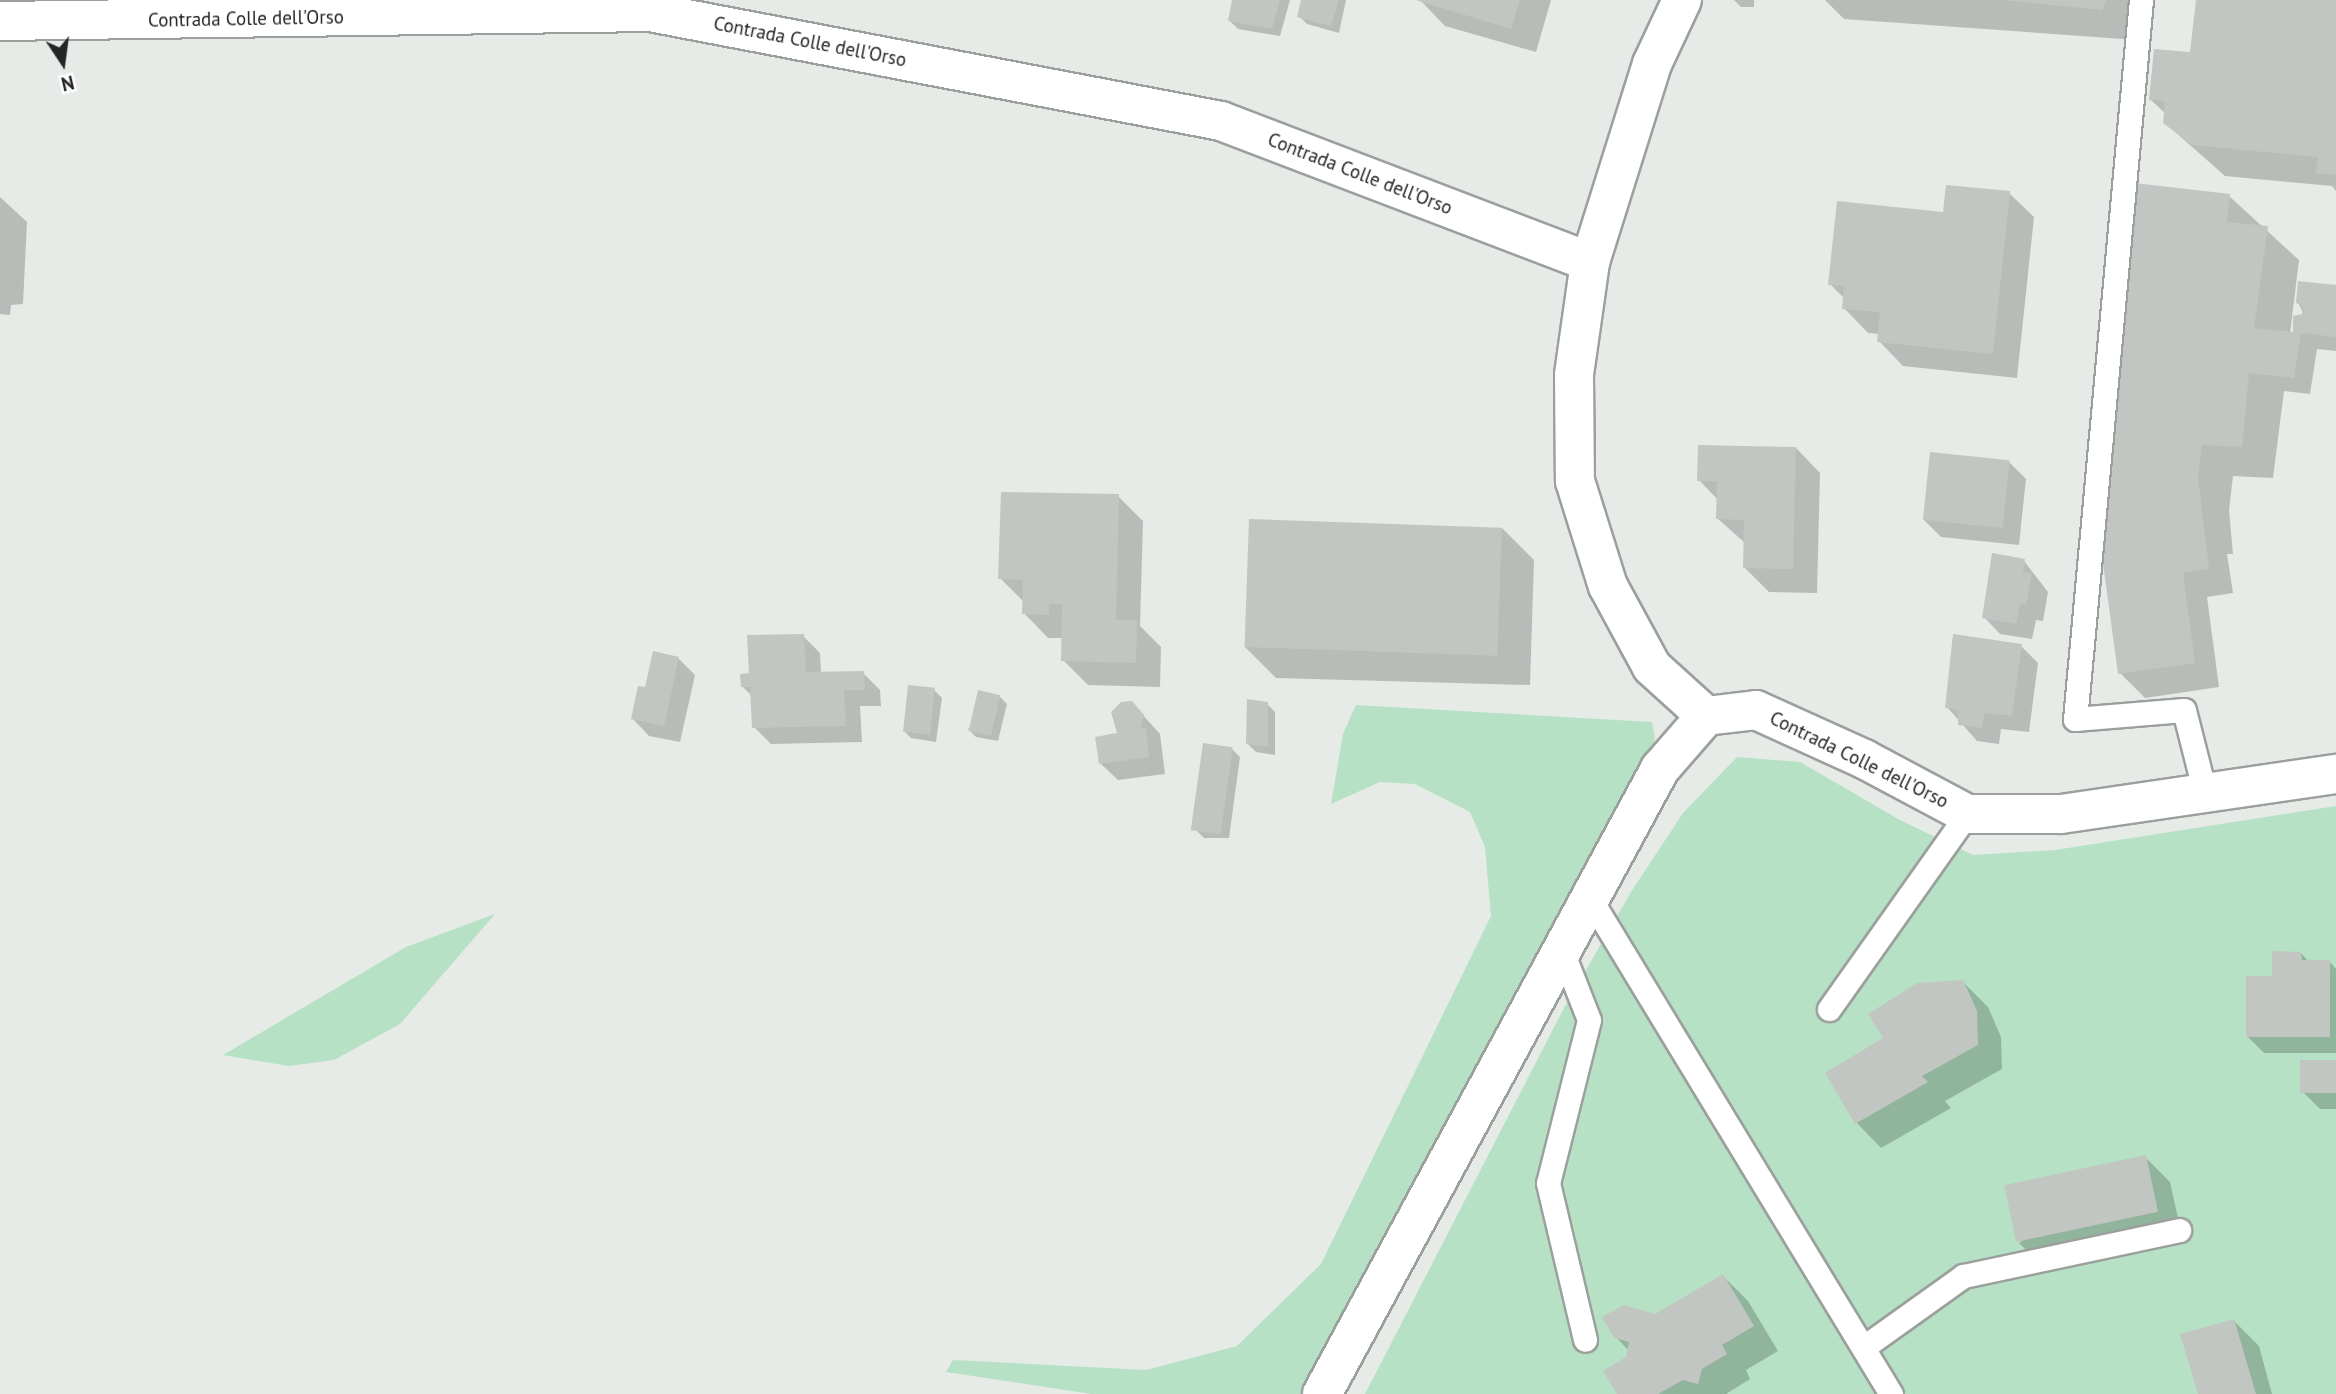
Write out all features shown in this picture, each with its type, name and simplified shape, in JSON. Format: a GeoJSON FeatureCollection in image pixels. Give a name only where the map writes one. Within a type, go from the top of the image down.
{"type":"FeatureCollection","features":[{"type":"Feature","properties":{"kind":"street"},"geometry":{"type":"LineString","coordinates":[[1322,1394],[1660,769],[1706,716],[1652,667],[1608,586],[1575,481],[1574,375],[1590,261],[1652,64],[1682,0]]}},
{"type":"Feature","properties":{"kind":"street","name":"Contrada Colle dell'Orso"},"geometry":{"type":"LineString","coordinates":[[0,21],[69,10],[650,4],[1221,121],[1590,261]]}},
{"type":"Feature","properties":{"kind":"street","name":"Contrada Colle dell'Orso"},"geometry":{"type":"LineString","coordinates":[[1706,716],[1756,710],[1864,759],[1967,814],[2061,814],[2336,774]]}},
{"type":"Feature","properties":{"kind":"lane"},"geometry":{"type":"LineString","coordinates":[[2141,0],[2075,719],[2184,710],[2205,793]]}},
{"type":"Feature","properties":{"kind":"lane"},"geometry":{"type":"LineString","coordinates":[[1829,1009],[1967,814]]}},
{"type":"Feature","properties":{"kind":"lane"},"geometry":{"type":"LineString","coordinates":[[1591,900],[1891,1394]]}},
{"type":"Feature","properties":{"kind":"lane"},"geometry":{"type":"LineString","coordinates":[[1562,951],[1589,1020],[1548,1183],[1585,1340]]}},
{"type":"Feature","properties":{"kind":"lane"},"geometry":{"type":"LineString","coordinates":[[1864,1347],[1963,1276],[2179,1230]]}},
{"type":"Feature","properties":{"kind":"green space"},"geometry":{"type":"Polygon","coordinates":[[[1356,705],[1652,722],[1655,738],[1650,759],[1583,897],[1303,1394],[1092,1394],[946,1372],[953,1360],[1146,1370],[1237,1346],[1321,1264],[1491,916],[1485,847],[1470,812],[1415,784],[1380,782],[1331,804],[1343,734],[1356,705]]]}},
{"type":"Feature","properties":{"kind":"green space"},"geometry":{"type":"Polygon","coordinates":[[[1737,757],[1800,762],[1900,820],[1973,855],[2055,850],[2336,806],[2336,1394],[1365,1394],[1564,1008],[1631,892],[1683,813],[1737,757]]]}},
{"type":"Feature","properties":{"kind":"green space"},"geometry":{"type":"Polygon","coordinates":[[[495,914],[400,1024],[334,1060],[289,1066],[223,1055],[406,947],[495,914]]]}},
{"type":"Feature","properties":{"kind":"building"},"geometry":{"type":"Polygon","coordinates":[[[1232,0],[1280,0],[1272,29],[1228,21],[1232,0]]]}},
{"type":"Feature","properties":{"kind":"building"},"geometry":{"type":"Polygon","coordinates":[[[1301,0],[1339,0],[1331,26],[1297,17],[1301,0]]]}},
{"type":"Feature","properties":{"kind":"building"},"geometry":{"type":"Polygon","coordinates":[[[1416,0],[1520,0],[1511,29],[1416,0]]]}},
{"type":"Feature","properties":{"kind":"building"},"geometry":{"type":"Polygon","coordinates":[[[2001,0],[2106,0],[2102,10],[2001,0]]]}},
{"type":"Feature","properties":{"kind":"building"},"geometry":{"type":"Polygon","coordinates":[[[2196,0],[2336,0],[2336,175],[2316,173],[2318,157],[2192,145],[2163,123],[2165,101],[2149,100],[2154,49],[2190,52],[2196,0]]]}},
{"type":"Feature","properties":{"kind":"building"},"geometry":{"type":"Polygon","coordinates":[[[2134,183],[2230,194],[2227,222],[2268,226],[2254,328],[2293,332],[2293,316],[2302,314],[2303,306],[2296,303],[2298,281],[2336,285],[2336,337],[2301,333],[2294,378],[2249,373],[2242,447],[2202,445],[2198,477],[2209,569],[2183,573],[2195,663],[2118,674],[2099,534],[2134,183]]]}},
{"type":"Feature","properties":{"kind":"building"},"geometry":{"type":"Polygon","coordinates":[[[1946,185],[2010,191],[1993,354],[1877,342],[1880,312],[1842,309],[1844,286],[1828,285],[1837,201],[1943,212],[1946,185]]]}},
{"type":"Feature","properties":{"kind":"building"},"geometry":{"type":"Polygon","coordinates":[[[1698,445],[1796,447],[1793,569],[1743,568],[1744,520],[1716,519],[1717,481],[1697,481],[1698,445]]]}},
{"type":"Feature","properties":{"kind":"building"},"geometry":{"type":"Polygon","coordinates":[[[1930,452],[2010,460],[2002,528],[1923,520],[1930,452]]]}},
{"type":"Feature","properties":{"kind":"building"},"geometry":{"type":"Polygon","coordinates":[[[1001,492],[1119,494],[1116,620],[1137,620],[1136,663],[1061,661],[1062,604],[1049,604],[1049,615],[1022,614],[1023,580],[998,579],[1001,492]]]}},
{"type":"Feature","properties":{"kind":"building"},"geometry":{"type":"Polygon","coordinates":[[[1249,519],[1502,528],[1497,656],[1245,647],[1249,519]]]}},
{"type":"Feature","properties":{"kind":"building"},"geometry":{"type":"Polygon","coordinates":[[[1992,553],[2025,559],[2023,572],[2032,573],[2026,605],[2020,604],[2016,624],[1982,618],[1992,553]]]}},
{"type":"Feature","properties":{"kind":"building"},"geometry":{"type":"Polygon","coordinates":[[[804,634],[806,672],[864,671],[865,690],[844,690],[846,726],[752,728],[750,687],[741,687],[740,674],[749,673],[747,635],[804,634]]]}},
{"type":"Feature","properties":{"kind":"building"},"geometry":{"type":"Polygon","coordinates":[[[1953,634],[2022,644],[2012,716],[1985,713],[1982,728],[1958,725],[1958,710],[1945,708],[1953,634]]]}},
{"type":"Feature","properties":{"kind":"building"},"geometry":{"type":"Polygon","coordinates":[[[653,651],[679,657],[664,726],[631,719],[638,686],[645,687],[653,651]]]}},
{"type":"Feature","properties":{"kind":"building"},"geometry":{"type":"Polygon","coordinates":[[[908,685],[935,688],[930,735],[903,732],[908,685]]]}},
{"type":"Feature","properties":{"kind":"building"},"geometry":{"type":"Polygon","coordinates":[[[978,690],[1000,695],[991,736],[969,731],[978,690]]]}},
{"type":"Feature","properties":{"kind":"building"},"geometry":{"type":"Polygon","coordinates":[[[1247,699],[1268,702],[1268,747],[1246,744],[1247,699]]]}},
{"type":"Feature","properties":{"kind":"building"},"geometry":{"type":"Polygon","coordinates":[[[1132,701],[1144,715],[1141,728],[1146,728],[1149,757],[1099,764],[1095,737],[1117,733],[1111,712],[1121,702],[1132,701]]]}},
{"type":"Feature","properties":{"kind":"building"},"geometry":{"type":"Polygon","coordinates":[[[1203,743],[1233,747],[1220,834],[1191,830],[1203,743]]]}},
{"type":"Feature","properties":{"kind":"building"},"geometry":{"type":"Polygon","coordinates":[[[2272,951],[2301,952],[2302,960],[2330,960],[2330,1037],[2246,1037],[2246,976],[2272,976],[2272,951]]]}},
{"type":"Feature","properties":{"kind":"building"},"geometry":{"type":"Polygon","coordinates":[[[1963,980],[1977,1011],[1978,1045],[1922,1076],[1928,1082],[1855,1124],[1825,1073],[1883,1038],[1868,1014],[1917,983],[1963,980]]]}},
{"type":"Feature","properties":{"kind":"building"},"geometry":{"type":"Polygon","coordinates":[[[2300,1060],[2336,1060],[2336,1093],[2300,1093],[2300,1060]]]}},
{"type":"Feature","properties":{"kind":"building"},"geometry":{"type":"Polygon","coordinates":[[[2146,1155],[2158,1212],[2016,1242],[2004,1185],[2146,1155]]]}},
{"type":"Feature","properties":{"kind":"building"},"geometry":{"type":"Polygon","coordinates":[[[1723,1274],[1754,1326],[1722,1345],[1727,1354],[1702,1369],[1698,1384],[1683,1380],[1658,1394],[1617,1394],[1603,1371],[1626,1357],[1629,1342],[1614,1338],[1602,1317],[1624,1305],[1655,1314],[1723,1274]]]}},
{"type":"Feature","properties":{"kind":"building"},"geometry":{"type":"Polygon","coordinates":[[[2234,1319],[2256,1394],[2198,1394],[2180,1334],[2234,1319]]]}}]}
